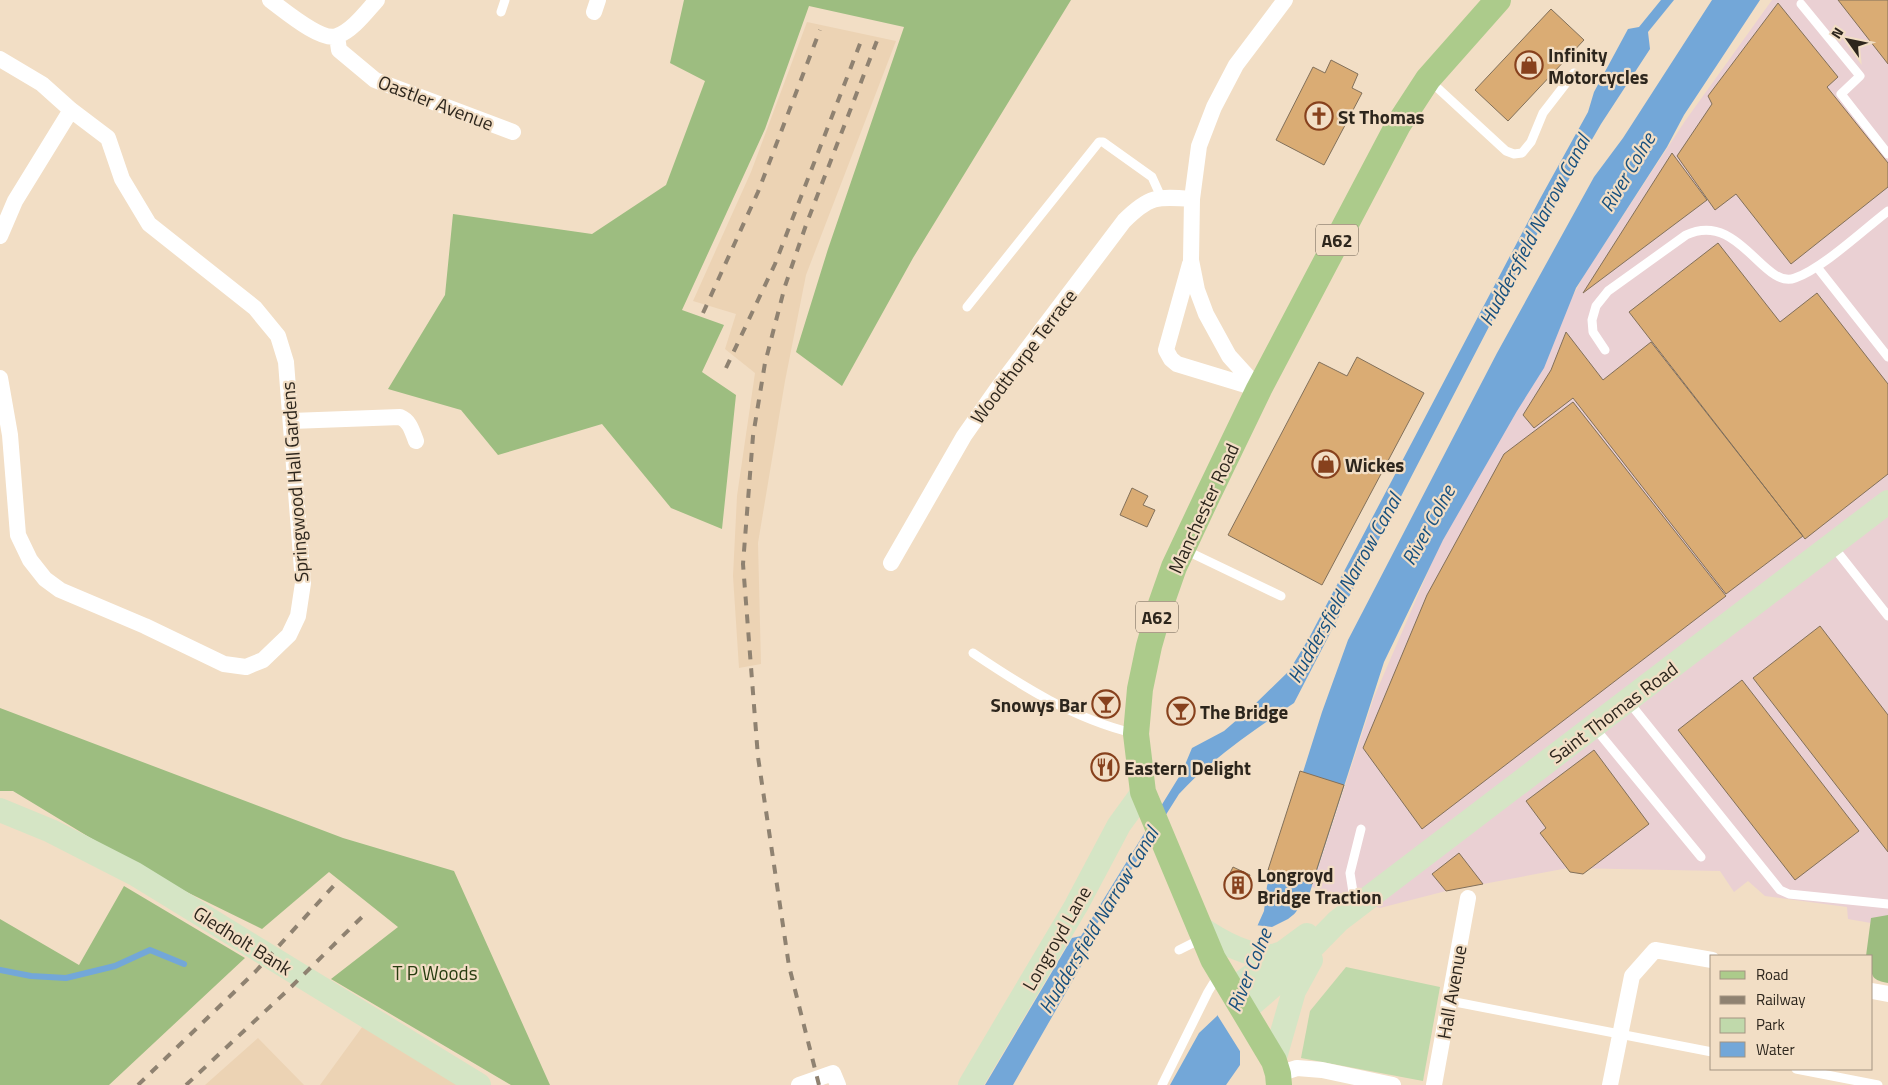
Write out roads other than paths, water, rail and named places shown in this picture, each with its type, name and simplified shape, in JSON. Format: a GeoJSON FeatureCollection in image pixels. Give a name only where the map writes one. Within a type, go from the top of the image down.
{"type":"FeatureCollection","features":[{"type":"Feature","properties":{"kind":"main road","name":"Manchester Road"},"geometry":{"type":"LineString","coordinates":[[1277,1073],[1236,996],[1213,959],[1165,847],[1146,797],[1136,734],[1140,689],[1149,646],[1161,604],[1182,549],[1259,389],[1398,125],[1428,79],[1498,0]]}},
{"type":"Feature","properties":{"kind":"main road","name":"Saint Thomas Road"},"geometry":{"type":"LineString","coordinates":[[1236,996],[1272,986],[1339,922],[1888,502]]}},
{"type":"Feature","properties":{"kind":"main road","name":"Longroyd Lane"},"geometry":{"type":"LineString","coordinates":[[970,1085],[1076,906],[1119,825],[1146,797]]}},
{"type":"Feature","properties":{"kind":"main road","name":"Gledholt Bank"},"geometry":{"type":"LineString","coordinates":[[0,810],[51,831],[135,874],[479,1085]]}},
{"type":"Feature","properties":{"kind":"main road","name":"Saint Thomas Road"},"geometry":{"type":"LineString","coordinates":[[1236,996],[1319,926],[1339,922]]}},
{"type":"Feature","properties":{"kind":"main road"},"geometry":{"type":"LineString","coordinates":[[1277,1073],[1294,991],[1339,922]]}},
{"type":"Feature","properties":{"kind":"main road"},"geometry":{"type":"LineString","coordinates":[[1201,932],[1238,948],[1272,956],[1286,952]]}},
{"type":"Feature","properties":{"kind":"street"},"geometry":{"type":"LineString","coordinates":[[270,0],[320,34],[329,37],[337,36],[351,27],[377,0]]}},
{"type":"Feature","properties":{"kind":"street"},"geometry":{"type":"LineString","coordinates":[[1259,389],[1177,364],[1166,350],[1190,260],[1192,199],[1198,146],[1214,107],[1236,65],[1285,0]]}},
{"type":"Feature","properties":{"kind":"street","name":"Oastler Avenue"},"geometry":{"type":"LineString","coordinates":[[337,36],[339,50],[375,80],[513,132]]}},
{"type":"Feature","properties":{"kind":"street","name":"Springwood Hall Gardens"},"geometry":{"type":"LineString","coordinates":[[0,59],[42,84],[71,110],[108,138],[122,179],[149,224],[255,308],[278,336],[286,362],[302,583],[298,616],[289,635],[263,660],[246,667],[224,664],[145,626],[60,590],[45,578],[30,560],[18,536],[10,435],[0,378]]}},
{"type":"Feature","properties":{"kind":"street"},"geometry":{"type":"LineString","coordinates":[[0,236],[14,201],[71,110]]}},
{"type":"Feature","properties":{"kind":"street","name":"Woodthorpe Terrace"},"geometry":{"type":"LineString","coordinates":[[891,563],[959,443],[997,388],[1124,221],[1138,207],[1161,197],[1192,199]]}},
{"type":"Feature","properties":{"kind":"street"},"geometry":{"type":"LineString","coordinates":[[1190,260],[1197,290],[1216,334],[1230,356],[1259,389]]}},
{"type":"Feature","properties":{"kind":"street"},"geometry":{"type":"LineString","coordinates":[[291,421],[400,417],[405,419],[410,425],[416,441]]}},
{"type":"Feature","properties":{"kind":"street","name":"Hall Avenue"},"geometry":{"type":"LineString","coordinates":[[1434,1085],[1468,898]]}},
{"type":"Feature","properties":{"kind":"street"},"geometry":{"type":"LineString","coordinates":[[1610,1085],[1632,976],[1654,950],[1710,960]]}},
{"type":"Feature","properties":{"kind":"street"},"geometry":{"type":"LineString","coordinates":[[1873,991],[1888,994]]}},
{"type":"Feature","properties":{"kind":"street"},"geometry":{"type":"LineString","coordinates":[[1277,1073],[1298,1068],[1331,1071],[1354,1078],[1393,1085]]}},
{"type":"Feature","properties":{"kind":"street"},"geometry":{"type":"LineString","coordinates":[[799,1085],[833,1074],[838,1085]]}},
{"type":"Feature","properties":{"kind":"street"},"geometry":{"type":"LineString","coordinates":[[1332,1085],[1354,1078]]}},
{"type":"Feature","properties":{"kind":"lane"},"geometry":{"type":"LineString","coordinates":[[501,12],[505,0]]}},
{"type":"Feature","properties":{"kind":"lane"},"geometry":{"type":"LineString","coordinates":[[1801,4],[1860,76],[1841,94],[1888,154]]}},
{"type":"Feature","properties":{"kind":"lane"},"geometry":{"type":"LineString","coordinates":[[1428,79],[1506,151],[1514,154],[1522,153],[1527,148],[1543,113],[1574,73]]}},
{"type":"Feature","properties":{"kind":"lane"},"geometry":{"type":"LineString","coordinates":[[967,307],[1099,142],[1145,170],[1152,177],[1161,197]]}},
{"type":"Feature","properties":{"kind":"lane"},"geometry":{"type":"LineString","coordinates":[[1605,350],[1594,332],[1592,320],[1596,306],[1608,291],[1686,235],[1697,230],[1714,230],[1734,239],[1780,277],[1793,280],[1817,267],[1888,210]]}},
{"type":"Feature","properties":{"kind":"lane"},"geometry":{"type":"LineString","coordinates":[[1817,267],[1888,357]]}},
{"type":"Feature","properties":{"kind":"lane"},"geometry":{"type":"LineString","coordinates":[[1832,545],[1888,616]]}},
{"type":"Feature","properties":{"kind":"lane"},"geometry":{"type":"LineString","coordinates":[[1182,549],[1281,596]]}},
{"type":"Feature","properties":{"kind":"lane"},"geometry":{"type":"LineString","coordinates":[[973,653],[1068,711],[1110,728],[1136,734]]}},
{"type":"Feature","properties":{"kind":"lane"},"geometry":{"type":"LineString","coordinates":[[1628,701],[1780,890],[1789,894],[1888,904]]}},
{"type":"Feature","properties":{"kind":"lane"},"geometry":{"type":"LineString","coordinates":[[1594,727],[1701,857]]}},
{"type":"Feature","properties":{"kind":"lane"},"geometry":{"type":"LineString","coordinates":[[1339,922],[1361,829]]}},
{"type":"Feature","properties":{"kind":"lane"},"geometry":{"type":"LineString","coordinates":[[1179,950],[1201,932]]}},
{"type":"Feature","properties":{"kind":"lane"},"geometry":{"type":"LineString","coordinates":[[1162,1085],[1208,992],[1236,996]]}},
{"type":"Feature","properties":{"kind":"lane"},"geometry":{"type":"LineString","coordinates":[[1450,1001],[1710,1052]]}},
{"type":"Feature","properties":{"kind":"lane"},"geometry":{"type":"LineString","coordinates":[[1801,1070],[1878,1085]]}},
{"type":"Feature","properties":{"kind":"water","name":"Huddersfield Narrow Canal"},"geometry":{"type":"Polygon","coordinates":[[[1661,0],[1674,0],[1648,32],[1650,49],[1601,124],[1536,236],[1294,703],[1248,734],[1191,781],[1179,794],[1085,943],[1088,954],[1013,1085],[985,1085],[1072,938],[1081,936],[1182,772],[1192,748],[1224,731],[1289,671],[1309,638],[1541,197],[1588,112],[1594,92],[1628,29],[1639,27],[1661,0]]]}},
{"type":"Feature","properties":{"kind":"water","name":"River Colne"},"geometry":{"type":"Polygon","coordinates":[[[1712,0],[1760,0],[1684,115],[1667,147],[1576,288],[1544,368],[1517,411],[1443,540],[1384,662],[1310,892],[1286,926],[1240,1046],[1240,1065],[1226,1085],[1170,1085],[1199,1033],[1217,1016],[1264,911],[1267,886],[1322,712],[1348,640],[1497,353],[1594,177],[1623,138],[1712,0]]]}},
{"type":"Feature","properties":{"kind":"waterway"},"geometry":{"type":"LineString","coordinates":[[0,970],[31,976],[66,978],[115,966],[150,950],[184,964]]}},
{"type":"Feature","properties":{"kind":"railway"},"geometry":{"type":"LineString","coordinates":[[703,313],[758,192],[820,30]]}},
{"type":"Feature","properties":{"kind":"railway"},"geometry":{"type":"LineString","coordinates":[[726,368],[775,264],[863,36]]}},
{"type":"Feature","properties":{"kind":"railway"},"geometry":{"type":"LineString","coordinates":[[819,1085],[789,966],[758,757],[743,564],[753,436],[765,363],[785,286],[806,225],[878,38]]}},
{"type":"Feature","properties":{"kind":"railway"},"geometry":{"type":"LineString","coordinates":[[138,1085],[256,971],[338,881]]}},
{"type":"Feature","properties":{"kind":"railway"},"geometry":{"type":"LineString","coordinates":[[186,1085],[289,989],[367,912]]}},
{"type":"Feature","properties":{"kind":"place","name":"Infinity Motorcycles"},"geometry":{"type":"Point","coordinates":[1529,65]}},
{"type":"Feature","properties":{"kind":"place","name":"St Thomas"},"geometry":{"type":"Point","coordinates":[1319,116]}},
{"type":"Feature","properties":{"kind":"place","name":"Wickes"},"geometry":{"type":"Point","coordinates":[1326,464]}},
{"type":"Feature","properties":{"kind":"place","name":"Snowys Bar"},"geometry":{"type":"Point","coordinates":[1106,704]}},
{"type":"Feature","properties":{"kind":"place","name":"The Bridge"},"geometry":{"type":"Point","coordinates":[1181,711]}},
{"type":"Feature","properties":{"kind":"place","name":"Eastern Delight"},"geometry":{"type":"Point","coordinates":[1105,767]}},
{"type":"Feature","properties":{"kind":"place","name":"Longroyd Bridge Traction"},"geometry":{"type":"Point","coordinates":[1238,885]}},
{"type":"Feature","properties":{"kind":"park label","name":"T P Woods"},"geometry":{"type":"Point","coordinates":[435,972]}}]}
